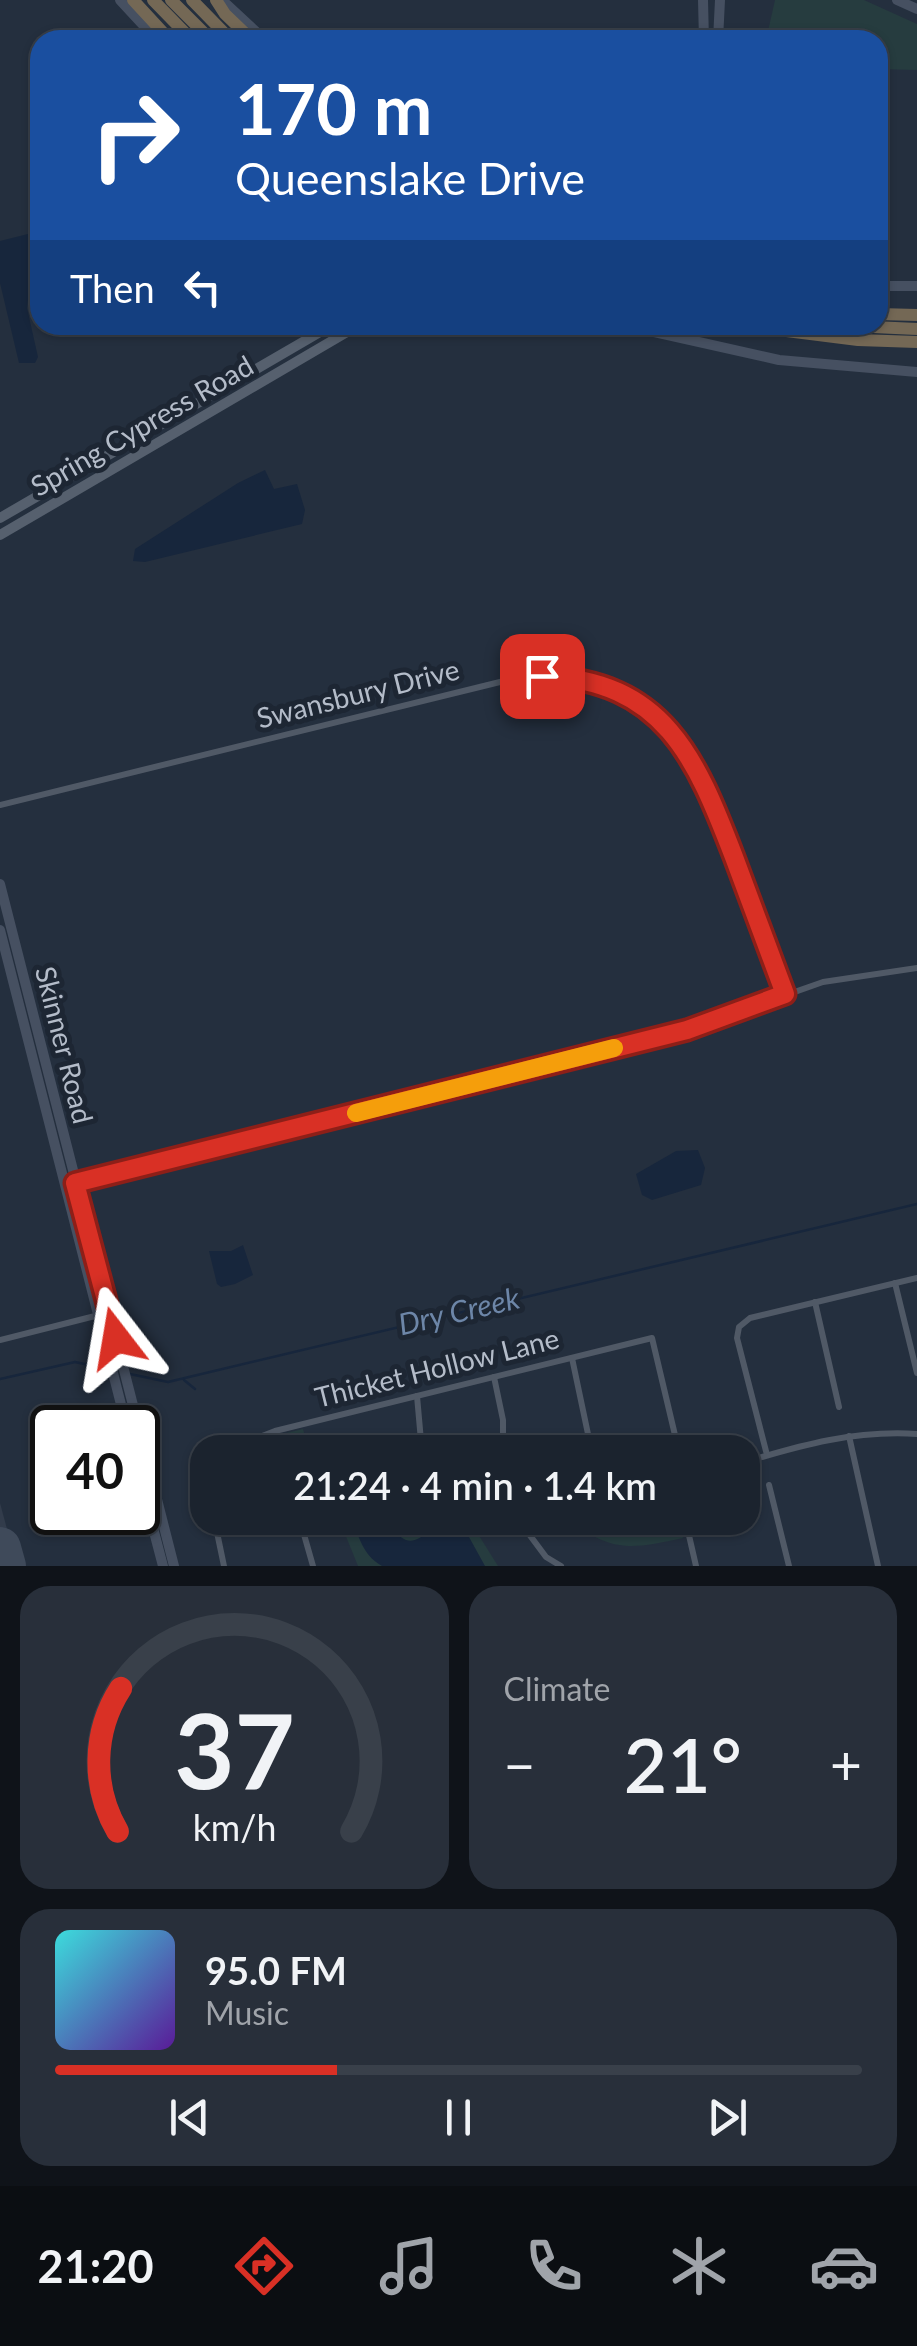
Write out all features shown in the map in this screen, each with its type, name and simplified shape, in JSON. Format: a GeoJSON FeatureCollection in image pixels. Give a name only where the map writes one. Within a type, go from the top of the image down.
{"type":"FeatureCollection","features":[{"type":"Feature","properties":{"kind":"highway"},"geometry":{"type":"LineString","coordinates":[[132,0],[160,30]]}},
{"type":"Feature","properties":{"kind":"highway"},"geometry":{"type":"LineString","coordinates":[[153,0],[182,30]]}},
{"type":"Feature","properties":{"kind":"highway"},"geometry":{"type":"LineString","coordinates":[[172,0],[201,30]]}},
{"type":"Feature","properties":{"kind":"highway"},"geometry":{"type":"LineString","coordinates":[[192,0],[221,30]]}},
{"type":"Feature","properties":{"kind":"highway"},"geometry":{"type":"LineString","coordinates":[[219,0],[225,14],[242,30]]}},
{"type":"Feature","properties":{"kind":"highway"},"geometry":{"type":"LineString","coordinates":[[888,314],[917,315]]}},
{"type":"Feature","properties":{"kind":"highway"},"geometry":{"type":"LineString","coordinates":[[888,328],[917,329]]}},
{"type":"Feature","properties":{"kind":"highway"},"geometry":{"type":"LineString","coordinates":[[818,335],[917,342]]}},
{"type":"Feature","properties":{"kind":"main road","name":"Spring Cypress Road"},"geometry":{"type":"LineString","coordinates":[[0,518],[315,335]]}},
{"type":"Feature","properties":{"kind":"main road","name":"Spring Cypress Road"},"geometry":{"type":"LineString","coordinates":[[0,536],[342,335]]}},
{"type":"Feature","properties":{"kind":"main road"},"geometry":{"type":"LineString","coordinates":[[290,350],[298,360]]}},
{"type":"Feature","properties":{"kind":"main road"},"geometry":{"type":"LineString","coordinates":[[157,427],[165,439]]}},
{"type":"Feature","properties":{"kind":"main road"},"geometry":{"type":"LineString","coordinates":[[56,485],[62,499]]}},
{"type":"Feature","properties":{"kind":"street"},"geometry":{"type":"LineString","coordinates":[[120,0],[148,30]]}},
{"type":"Feature","properties":{"kind":"street"},"geometry":{"type":"LineString","coordinates":[[219,0],[254,30]]}},
{"type":"Feature","properties":{"kind":"street"},"geometry":{"type":"LineString","coordinates":[[702,0],[704,30]]}},
{"type":"Feature","properties":{"kind":"street"},"geometry":{"type":"LineString","coordinates":[[718,30],[720,0]]}},
{"type":"Feature","properties":{"kind":"street"},"geometry":{"type":"LineString","coordinates":[[897,0],[917,9]]}},
{"type":"Feature","properties":{"kind":"street"},"geometry":{"type":"LineString","coordinates":[[888,286],[917,286]]}},
{"type":"Feature","properties":{"kind":"street"},"geometry":{"type":"LineString","coordinates":[[669,335],[780,360],[917,372]]}},
{"type":"Feature","properties":{"kind":"street","name":"Swansbury Drive"},"geometry":{"type":"LineString","coordinates":[[0,805],[504,681],[542,676],[586,682],[650,712],[692,758],[718,814],[785,994]]}},
{"type":"Feature","properties":{"kind":"street","name":"Skinner Road"},"geometry":{"type":"LineString","coordinates":[[0,884],[4,931],[174,1566]]}},
{"type":"Feature","properties":{"kind":"street"},"geometry":{"type":"LineString","coordinates":[[70,1184],[687,1030],[845,977],[917,968]]}},
{"type":"Feature","properties":{"kind":"street"},"geometry":{"type":"LineString","coordinates":[[767,1455],[737,1338],[739,1326],[750,1318],[917,1278]]}},
{"type":"Feature","properties":{"kind":"street"},"geometry":{"type":"LineString","coordinates":[[894,1283],[917,1374]]}},
{"type":"Feature","properties":{"kind":"street"},"geometry":{"type":"LineString","coordinates":[[815,1302],[839,1408]]}},
{"type":"Feature","properties":{"kind":"street"},"geometry":{"type":"LineString","coordinates":[[0,1340],[104,1314]]}},
{"type":"Feature","properties":{"kind":"street","name":"Skinner Road"},"geometry":{"type":"LineString","coordinates":[[104,1314],[121,1405]]}},
{"type":"Feature","properties":{"kind":"street","name":"Thicket Hollow Lane"},"geometry":{"type":"LineString","coordinates":[[264,1435],[652,1338],[675,1435]]}},
{"type":"Feature","properties":{"kind":"street"},"geometry":{"type":"LineString","coordinates":[[572,1358],[588,1434]]}},
{"type":"Feature","properties":{"kind":"street"},"geometry":{"type":"LineString","coordinates":[[494,1377],[503,1435]]}},
{"type":"Feature","properties":{"kind":"street"},"geometry":{"type":"LineString","coordinates":[[417,1396],[420,1435]]}},
{"type":"Feature","properties":{"kind":"street"},"geometry":{"type":"LineString","coordinates":[[760,1457],[849,1436],[917,1434]]}},
{"type":"Feature","properties":{"kind":"street"},"geometry":{"type":"LineString","coordinates":[[849,1436],[878,1566]]}},
{"type":"Feature","properties":{"kind":"street"},"geometry":{"type":"LineString","coordinates":[[768,1486],[789,1566]]}},
{"type":"Feature","properties":{"kind":"street"},"geometry":{"type":"LineString","coordinates":[[155,1535],[163,1566]]}},
{"type":"Feature","properties":{"kind":"street"},"geometry":{"type":"LineString","coordinates":[[218,1535],[224,1566]]}},
{"type":"Feature","properties":{"kind":"street"},"geometry":{"type":"LineString","coordinates":[[304,1535],[313,1566]]}},
{"type":"Feature","properties":{"kind":"street"},"geometry":{"type":"LineString","coordinates":[[530,1535],[561,1566]]}},
{"type":"Feature","properties":{"kind":"street"},"geometry":{"type":"LineString","coordinates":[[689,1535],[696,1566]]}},
{"type":"Feature","properties":{"kind":"shaded area"},"geometry":{"type":"Polygon","coordinates":[[[30,234],[27,308],[38,357],[35,363],[19,363],[0,283],[0,241],[30,234]]]}},
{"type":"Feature","properties":{"kind":"shaded area"},"geometry":{"type":"Polygon","coordinates":[[[265,470],[274,489],[297,484],[305,510],[302,524],[145,562],[133,561],[135,549],[265,470]]]}},
{"type":"Feature","properties":{"kind":"shaded area"},"geometry":{"type":"Polygon","coordinates":[[[698,1150],[705,1168],[701,1185],[652,1200],[642,1195],[636,1174],[676,1151],[698,1150]]]}},
{"type":"Feature","properties":{"kind":"shaded area"},"geometry":{"type":"Polygon","coordinates":[[[243,1245],[253,1275],[221,1287],[209,1251],[231,1251],[243,1245]]]}},
{"type":"Feature","properties":{"kind":"shaded area"},"geometry":{"type":"Polygon","coordinates":[[[0,1503],[17,1566],[0,1566],[0,1503]]]}},
{"type":"Feature","properties":{"kind":"shaded area"},"geometry":{"type":"Polygon","coordinates":[[[358,1535],[399,1535],[411,1541],[424,1535],[467,1535],[485,1566],[382,1566],[368,1554],[358,1535]]]}},
{"type":"Feature","properties":{"kind":"green space"},"geometry":{"type":"Polygon","coordinates":[[[775,0],[864,0],[917,24],[917,70],[888,69],[888,30],[768,30],[775,0]]]}},
{"type":"Feature","properties":{"kind":"green space"},"geometry":{"type":"Polygon","coordinates":[[[303,1429],[305,1435],[278,1435],[303,1429]]]}},
{"type":"Feature","properties":{"kind":"green space"},"geometry":{"type":"Polygon","coordinates":[[[345,1535],[479,1535],[498,1566],[358,1566],[345,1535]]]}},
{"type":"Feature","properties":{"kind":"green space"},"geometry":{"type":"Polygon","coordinates":[[[592,1535],[683,1538],[636,1546],[592,1535]]]}},
{"type":"Feature","properties":{"kind":"waterway","name":"Dry Creek"},"geometry":{"type":"LineString","coordinates":[[130,1374],[168,1382],[917,1204]]}},
{"type":"Feature","properties":{"kind":"waterway","name":"Dry Creek"},"geometry":{"type":"LineString","coordinates":[[0,1379],[75,1362],[108,1369]]}},
{"type":"Feature","properties":{"kind":"waterway"},"geometry":{"type":"LineString","coordinates":[[184,1380],[195,1389]]}},
{"type":"Feature","properties":{"kind":"runway"},"geometry":{"type":"LineString","coordinates":[[0,1548],[5,1566]]}},
{"type":"Feature","properties":{"kind":"slow traffic"},"geometry":{"type":"LineString","coordinates":[[356,1113],[614,1048]]}},
{"type":"Feature","properties":{"kind":"route"},"geometry":{"type":"LineString","coordinates":[[116,1338],[75,1183],[687,1030],[785,994],[706,784],[679,740],[662,721],[627,698],[586,682],[542,676]]}}]}
